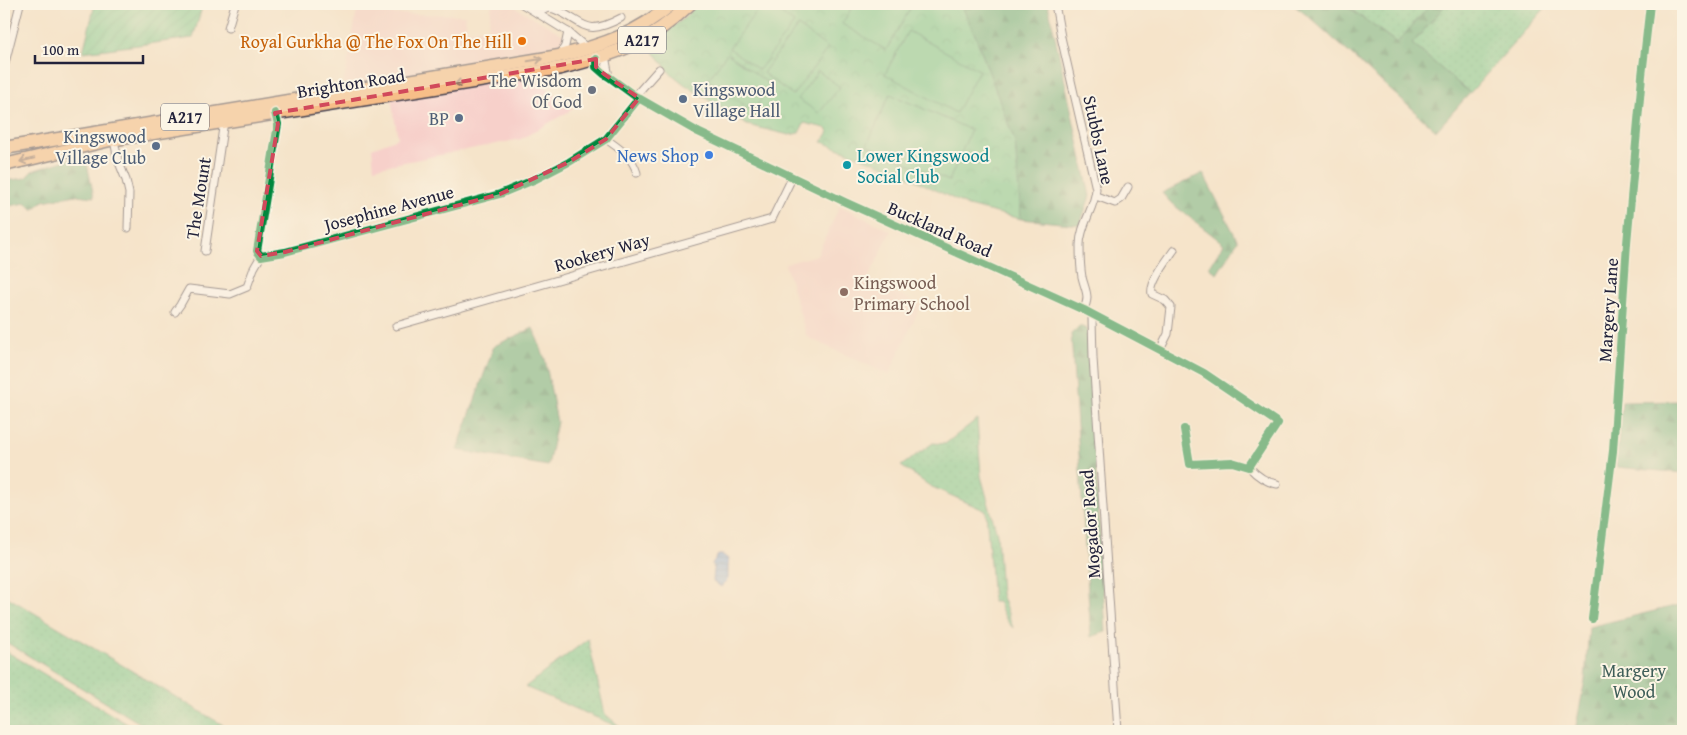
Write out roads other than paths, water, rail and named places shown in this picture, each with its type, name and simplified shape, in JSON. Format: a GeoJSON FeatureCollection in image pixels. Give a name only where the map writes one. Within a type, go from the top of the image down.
{"type":"FeatureCollection","features":[{"type":"Feature","properties":{"kind":"highway","name":"Brighton Road"},"geometry":{"type":"LineString","coordinates":[[4,165],[114,140],[561,68],[592,54],[644,25],[672,4]]}},
{"type":"Feature","properties":{"kind":"highway","name":"Brighton Road"},"geometry":{"type":"LineString","coordinates":[[4,148],[559,56],[624,50],[665,26],[690,4]]}},
{"type":"Feature","properties":{"kind":"street"},"geometry":{"type":"LineString","coordinates":[[4,67],[20,4]]}},
{"type":"Feature","properties":{"kind":"street"},"geometry":{"type":"LineString","coordinates":[[228,28],[235,4]]}},
{"type":"Feature","properties":{"kind":"street"},"geometry":{"type":"LineString","coordinates":[[522,4],[568,32],[592,54]]}},
{"type":"Feature","properties":{"kind":"street","name":"Stubbs Lane"},"geometry":{"type":"LineString","coordinates":[[1055,4],[1096,189],[1096,196],[1086,220],[1080,242],[1082,277],[1088,294],[1088,301],[1084,310]]}},
{"type":"Feature","properties":{"kind":"street","name":"Margery Lane"},"geometry":{"type":"LineString","coordinates":[[1592,619],[1613,452],[1627,243],[1650,4]]}},
{"type":"Feature","properties":{"kind":"street"},"geometry":{"type":"LineString","coordinates":[[536,13],[548,8],[554,9],[596,29],[609,25],[621,18]]}},
{"type":"Feature","properties":{"kind":"street"},"geometry":{"type":"LineString","coordinates":[[559,56],[565,46],[568,32]]}},
{"type":"Feature","properties":{"kind":"street","name":"Buckland Road"},"geometry":{"type":"LineString","coordinates":[[592,54],[596,67],[604,74],[637,97],[698,132],[792,178],[1084,310],[1204,373],[1278,423],[1249,466]]}},
{"type":"Feature","properties":{"kind":"street","name":"Josephine Avenue"},"geometry":{"type":"LineString","coordinates":[[261,256],[285,252],[500,194],[536,180],[606,139],[659,69]]}},
{"type":"Feature","properties":{"kind":"street"},"geometry":{"type":"LineString","coordinates":[[174,312],[189,289],[230,294],[248,287],[254,268],[261,256],[257,251],[278,124],[275,113]]}},
{"type":"Feature","properties":{"kind":"street","name":"The Mount"},"geometry":{"type":"LineString","coordinates":[[205,251],[224,121]]}},
{"type":"Feature","properties":{"kind":"street"},"geometry":{"type":"LineString","coordinates":[[606,139],[626,153],[634,163],[638,173]]}},
{"type":"Feature","properties":{"kind":"street"},"geometry":{"type":"LineString","coordinates":[[114,140],[118,160],[129,193],[128,228]]}},
{"type":"Feature","properties":{"kind":"street","name":"Rookery Way"},"geometry":{"type":"LineString","coordinates":[[396,326],[772,219],[792,178]]}},
{"type":"Feature","properties":{"kind":"street"},"geometry":{"type":"LineString","coordinates":[[1096,196],[1115,203],[1122,199],[1128,187]]}},
{"type":"Feature","properties":{"kind":"street"},"geometry":{"type":"LineString","coordinates":[[1160,350],[1168,334],[1171,307],[1165,300],[1152,294],[1150,290],[1174,250]]}},
{"type":"Feature","properties":{"kind":"street","name":"Mogador Road"},"geometry":{"type":"LineString","coordinates":[[1094,316],[1092,319],[1093,358],[1118,731]]}},
{"type":"Feature","properties":{"kind":"street"},"geometry":{"type":"LineString","coordinates":[[1184,429],[1190,464],[1232,462],[1249,466],[1256,475],[1268,482],[1277,484]]}},
{"type":"Feature","properties":{"kind":"water"},"geometry":{"type":"Polygon","coordinates":[[[718,555],[723,555],[728,559],[728,579],[721,587],[713,581],[714,568],[712,564],[718,555]]]}},
{"type":"Feature","properties":{"kind":"place","name":"Royal Gurkha @ The Fox On The Hill"},"geometry":{"type":"Point","coordinates":[522,41]}},
{"type":"Feature","properties":{"kind":"place","name":"The Wisdom Of God"},"geometry":{"type":"Point","coordinates":[592,90]}},
{"type":"Feature","properties":{"kind":"place","name":"Kingswood Village Hall"},"geometry":{"type":"Point","coordinates":[683,99]}},
{"type":"Feature","properties":{"kind":"place","name":"BP"},"geometry":{"type":"Point","coordinates":[459,118]}},
{"type":"Feature","properties":{"kind":"place","name":"Kingswood Village Club"},"geometry":{"type":"Point","coordinates":[156,146]}},
{"type":"Feature","properties":{"kind":"place","name":"News Shop"},"geometry":{"type":"Point","coordinates":[709,155]}},
{"type":"Feature","properties":{"kind":"place","name":"Lower Kingswood Social Club"},"geometry":{"type":"Point","coordinates":[847,165]}},
{"type":"Feature","properties":{"kind":"place","name":"Kingswood Primary School"},"geometry":{"type":"Point","coordinates":[844,292]}},
{"type":"Feature","properties":{"kind":"park label","name":"Margery Wood"},"geometry":{"type":"Point","coordinates":[1634,680]}}]}
